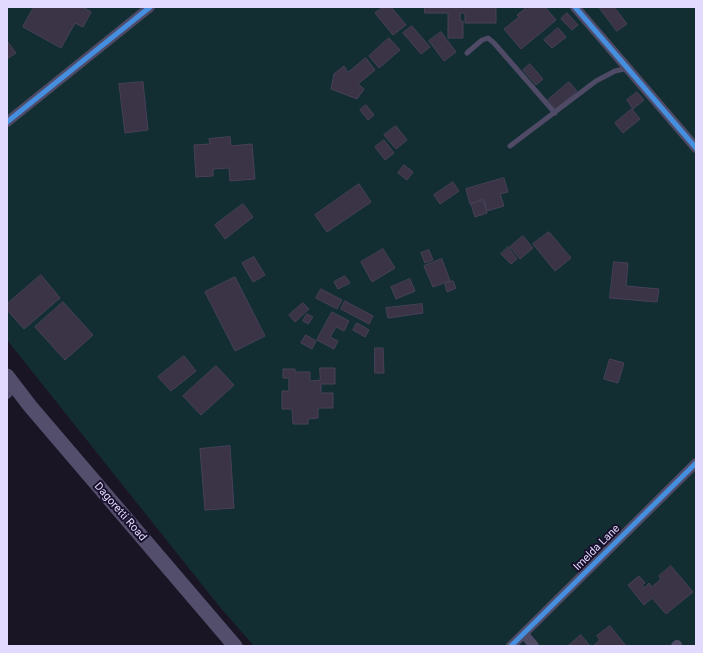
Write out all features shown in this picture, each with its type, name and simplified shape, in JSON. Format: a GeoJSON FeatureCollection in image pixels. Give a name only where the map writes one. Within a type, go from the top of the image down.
{"type":"FeatureCollection","features":[{"type":"Feature","properties":{"kind":"main road","name":"Dagoretti Road"},"geometry":{"type":"LineString","coordinates":[[9,385],[30,406],[235,646]]}},
{"type":"Feature","properties":{"kind":"street"},"geometry":{"type":"LineString","coordinates":[[7,122],[150,7]]}},
{"type":"Feature","properties":{"kind":"street"},"geometry":{"type":"LineString","coordinates":[[575,7],[696,148]]}},
{"type":"Feature","properties":{"kind":"street","name":"Imelda Lane"},"geometry":{"type":"LineString","coordinates":[[511,646],[696,463]]}},
{"type":"Feature","properties":{"kind":"street"},"geometry":{"type":"LineString","coordinates":[[524,634],[534,646]]}},
{"type":"Feature","properties":{"kind":"lane"},"geometry":{"type":"LineString","coordinates":[[467,53],[482,40],[488,38],[555,113]]}},
{"type":"Feature","properties":{"kind":"lane"},"geometry":{"type":"LineString","coordinates":[[510,146],[596,81],[614,71],[628,68]]}},
{"type":"Feature","properties":{"kind":"green space"},"geometry":{"type":"Polygon","coordinates":[[[7,7],[696,7],[696,646],[254,646],[219,606],[7,340],[7,7]]]}},
{"type":"Feature","properties":{"kind":"building"},"geometry":{"type":"Polygon","coordinates":[[[34,7],[83,7],[91,12],[83,27],[75,23],[61,48],[23,27],[34,7]]]}},
{"type":"Feature","properties":{"kind":"building"},"geometry":{"type":"Polygon","coordinates":[[[384,7],[391,7],[406,25],[393,35],[375,13],[384,7]]]}},
{"type":"Feature","properties":{"kind":"building"},"geometry":{"type":"Polygon","coordinates":[[[425,7],[496,7],[496,23],[465,23],[465,13],[460,13],[460,21],[463,21],[463,38],[448,38],[448,13],[425,13],[425,7]]]}},
{"type":"Feature","properties":{"kind":"building"},"geometry":{"type":"Polygon","coordinates":[[[531,7],[545,7],[556,20],[521,49],[504,29],[519,17],[517,15],[526,8],[527,10],[531,7]]]}},
{"type":"Feature","properties":{"kind":"building"},"geometry":{"type":"Polygon","coordinates":[[[599,7],[614,7],[627,24],[617,31],[599,7]]]}},
{"type":"Feature","properties":{"kind":"building"},"geometry":{"type":"Polygon","coordinates":[[[567,13],[578,25],[572,30],[561,19],[567,13]]]}},
{"type":"Feature","properties":{"kind":"building"},"geometry":{"type":"Polygon","coordinates":[[[412,26],[430,47],[421,54],[403,33],[412,26]]]}},
{"type":"Feature","properties":{"kind":"building"},"geometry":{"type":"Polygon","coordinates":[[[558,28],[566,37],[552,48],[544,40],[558,28]]]}},
{"type":"Feature","properties":{"kind":"building"},"geometry":{"type":"Polygon","coordinates":[[[441,32],[456,52],[444,61],[429,41],[441,32]]]}},
{"type":"Feature","properties":{"kind":"building"},"geometry":{"type":"Polygon","coordinates":[[[389,38],[400,50],[379,68],[369,56],[389,38]]]}},
{"type":"Feature","properties":{"kind":"building"},"geometry":{"type":"Polygon","coordinates":[[[7,41],[16,53],[7,59],[7,41]]]}},
{"type":"Feature","properties":{"kind":"building"},"geometry":{"type":"Polygon","coordinates":[[[366,58],[375,70],[358,84],[364,89],[357,99],[331,89],[334,74],[344,66],[348,72],[366,58]]]}},
{"type":"Feature","properties":{"kind":"building"},"geometry":{"type":"Polygon","coordinates":[[[530,64],[543,79],[536,85],[523,70],[530,64]]]}},
{"type":"Feature","properties":{"kind":"building"},"geometry":{"type":"Polygon","coordinates":[[[143,82],[148,130],[125,133],[119,84],[143,82]]]}},
{"type":"Feature","properties":{"kind":"building"},"geometry":{"type":"Polygon","coordinates":[[[569,82],[577,91],[556,109],[548,100],[569,82]]]}},
{"type":"Feature","properties":{"kind":"building"},"geometry":{"type":"Polygon","coordinates":[[[637,92],[644,100],[633,109],[627,100],[637,92]]]}},
{"type":"Feature","properties":{"kind":"building"},"geometry":{"type":"Polygon","coordinates":[[[366,105],[374,115],[368,120],[360,110],[366,105]]]}},
{"type":"Feature","properties":{"kind":"building"},"geometry":{"type":"Polygon","coordinates":[[[632,109],[640,119],[623,133],[615,123],[632,109]]]}},
{"type":"Feature","properties":{"kind":"building"},"geometry":{"type":"Polygon","coordinates":[[[396,126],[407,140],[396,149],[384,135],[396,126]]]}},
{"type":"Feature","properties":{"kind":"building"},"geometry":{"type":"Polygon","coordinates":[[[230,137],[231,146],[252,144],[255,179],[230,181],[229,168],[213,169],[213,176],[196,177],[194,145],[210,144],[209,139],[230,137]]]}},
{"type":"Feature","properties":{"kind":"building"},"geometry":{"type":"Polygon","coordinates":[[[384,140],[394,153],[385,160],[375,147],[384,140]]]}},
{"type":"Feature","properties":{"kind":"building"},"geometry":{"type":"Polygon","coordinates":[[[404,165],[413,172],[407,180],[398,173],[404,165]]]}},
{"type":"Feature","properties":{"kind":"building"},"geometry":{"type":"Polygon","coordinates":[[[504,178],[508,192],[500,194],[504,206],[487,211],[484,199],[470,204],[466,189],[504,178]]]}},
{"type":"Feature","properties":{"kind":"building"},"geometry":{"type":"Polygon","coordinates":[[[453,182],[459,191],[440,204],[434,195],[453,182]]]}},
{"type":"Feature","properties":{"kind":"building"},"geometry":{"type":"Polygon","coordinates":[[[359,184],[371,202],[327,232],[315,215],[359,184]]]}},
{"type":"Feature","properties":{"kind":"building"},"geometry":{"type":"Polygon","coordinates":[[[483,200],[487,213],[475,217],[471,204],[483,200]]]}},
{"type":"Feature","properties":{"kind":"building"},"geometry":{"type":"Polygon","coordinates":[[[243,204],[253,217],[225,239],[215,225],[243,204]]]}},
{"type":"Feature","properties":{"kind":"building"},"geometry":{"type":"Polygon","coordinates":[[[549,232],[571,258],[555,271],[533,244],[549,232]]]}},
{"type":"Feature","properties":{"kind":"building"},"geometry":{"type":"Polygon","coordinates":[[[523,236],[533,248],[520,259],[510,247],[523,236]]]}},
{"type":"Feature","properties":{"kind":"building"},"geometry":{"type":"Polygon","coordinates":[[[508,247],[517,259],[511,264],[501,254],[508,247]]]}},
{"type":"Feature","properties":{"kind":"building"},"geometry":{"type":"Polygon","coordinates":[[[383,249],[395,268],[372,282],[361,262],[383,249]]]}},
{"type":"Feature","properties":{"kind":"building"},"geometry":{"type":"Polygon","coordinates":[[[429,250],[433,260],[425,263],[421,253],[429,250]]]}},
{"type":"Feature","properties":{"kind":"building"},"geometry":{"type":"Polygon","coordinates":[[[254,257],[265,275],[253,282],[242,263],[254,257]]]}},
{"type":"Feature","properties":{"kind":"building"},"geometry":{"type":"Polygon","coordinates":[[[442,259],[450,281],[433,287],[424,266],[442,259]]]}},
{"type":"Feature","properties":{"kind":"building"},"geometry":{"type":"Polygon","coordinates":[[[614,262],[628,263],[626,286],[659,289],[657,302],[610,298],[614,262]]]}},
{"type":"Feature","properties":{"kind":"building"},"geometry":{"type":"Polygon","coordinates":[[[41,275],[60,298],[24,329],[7,310],[7,304],[41,275]]]}},
{"type":"Feature","properties":{"kind":"building"},"geometry":{"type":"Polygon","coordinates":[[[345,276],[350,283],[338,289],[334,282],[345,276]]]}},
{"type":"Feature","properties":{"kind":"building"},"geometry":{"type":"Polygon","coordinates":[[[235,277],[265,336],[235,351],[205,292],[235,277]]]}},
{"type":"Feature","properties":{"kind":"building"},"geometry":{"type":"Polygon","coordinates":[[[410,279],[415,291],[396,299],[391,287],[410,279]]]}},
{"type":"Feature","properties":{"kind":"building"},"geometry":{"type":"Polygon","coordinates":[[[453,281],[456,288],[447,292],[445,284],[453,281]]]}},
{"type":"Feature","properties":{"kind":"building"},"geometry":{"type":"Polygon","coordinates":[[[321,289],[342,300],[337,309],[316,298],[321,289]]]}},
{"type":"Feature","properties":{"kind":"building"},"geometry":{"type":"Polygon","coordinates":[[[345,301],[373,316],[369,324],[341,309],[345,301]]]}},
{"type":"Feature","properties":{"kind":"building"},"geometry":{"type":"Polygon","coordinates":[[[63,302],[93,335],[65,360],[35,327],[63,302]]]}},
{"type":"Feature","properties":{"kind":"building"},"geometry":{"type":"Polygon","coordinates":[[[303,303],[309,309],[295,322],[289,315],[303,303]]]}},
{"type":"Feature","properties":{"kind":"building"},"geometry":{"type":"Polygon","coordinates":[[[422,304],[423,313],[388,318],[386,308],[422,304]]]}},
{"type":"Feature","properties":{"kind":"building"},"geometry":{"type":"Polygon","coordinates":[[[332,312],[349,321],[344,331],[336,327],[330,337],[338,341],[334,349],[317,340],[332,312]]]}},
{"type":"Feature","properties":{"kind":"building"},"geometry":{"type":"Polygon","coordinates":[[[307,314],[313,317],[308,324],[303,321],[307,314]]]}},
{"type":"Feature","properties":{"kind":"building"},"geometry":{"type":"Polygon","coordinates":[[[357,323],[369,330],[365,337],[353,330],[357,323]]]}},
{"type":"Feature","properties":{"kind":"building"},"geometry":{"type":"Polygon","coordinates":[[[306,335],[316,341],[312,349],[301,343],[306,335]]]}},
{"type":"Feature","properties":{"kind":"building"},"geometry":{"type":"Polygon","coordinates":[[[375,348],[383,348],[384,373],[375,373],[375,348]]]}},
{"type":"Feature","properties":{"kind":"building"},"geometry":{"type":"Polygon","coordinates":[[[184,356],[196,371],[171,391],[158,377],[184,356]]]}},
{"type":"Feature","properties":{"kind":"building"},"geometry":{"type":"Polygon","coordinates":[[[610,359],[624,363],[618,383],[604,379],[610,359]]]}},
{"type":"Feature","properties":{"kind":"building"},"geometry":{"type":"Polygon","coordinates":[[[216,366],[234,385],[201,415],[183,396],[216,366]]]}},
{"type":"Feature","properties":{"kind":"building"},"geometry":{"type":"Polygon","coordinates":[[[320,368],[335,368],[335,384],[321,384],[321,393],[333,393],[333,408],[318,408],[318,418],[308,419],[308,424],[293,424],[292,409],[282,409],[282,391],[289,391],[289,378],[283,378],[283,369],[295,369],[295,372],[310,372],[310,381],[320,380],[320,368]]]}},
{"type":"Feature","properties":{"kind":"building"},"geometry":{"type":"Polygon","coordinates":[[[230,446],[234,508],[205,510],[200,449],[230,446]]]}},
{"type":"Feature","properties":{"kind":"building"},"geometry":{"type":"Polygon","coordinates":[[[671,566],[693,592],[666,614],[652,598],[644,605],[628,585],[639,576],[645,583],[642,585],[644,588],[649,583],[652,587],[661,579],[659,576],[671,566]]]}},
{"type":"Feature","properties":{"kind":"building"},"geometry":{"type":"Polygon","coordinates":[[[610,626],[626,646],[593,646],[600,640],[597,636],[610,626]]]}},
{"type":"Feature","properties":{"kind":"building"},"geometry":{"type":"Polygon","coordinates":[[[581,635],[590,646],[568,646],[581,635]]]}},
{"type":"Feature","properties":{"kind":"cycle path"},"geometry":{"type":"LineString","coordinates":[[7,122],[150,7]]}},
{"type":"Feature","properties":{"kind":"cycle path"},"geometry":{"type":"LineString","coordinates":[[575,7],[696,148]]}},
{"type":"Feature","properties":{"kind":"cycle path"},"geometry":{"type":"LineString","coordinates":[[511,646],[696,463]]}}]}
